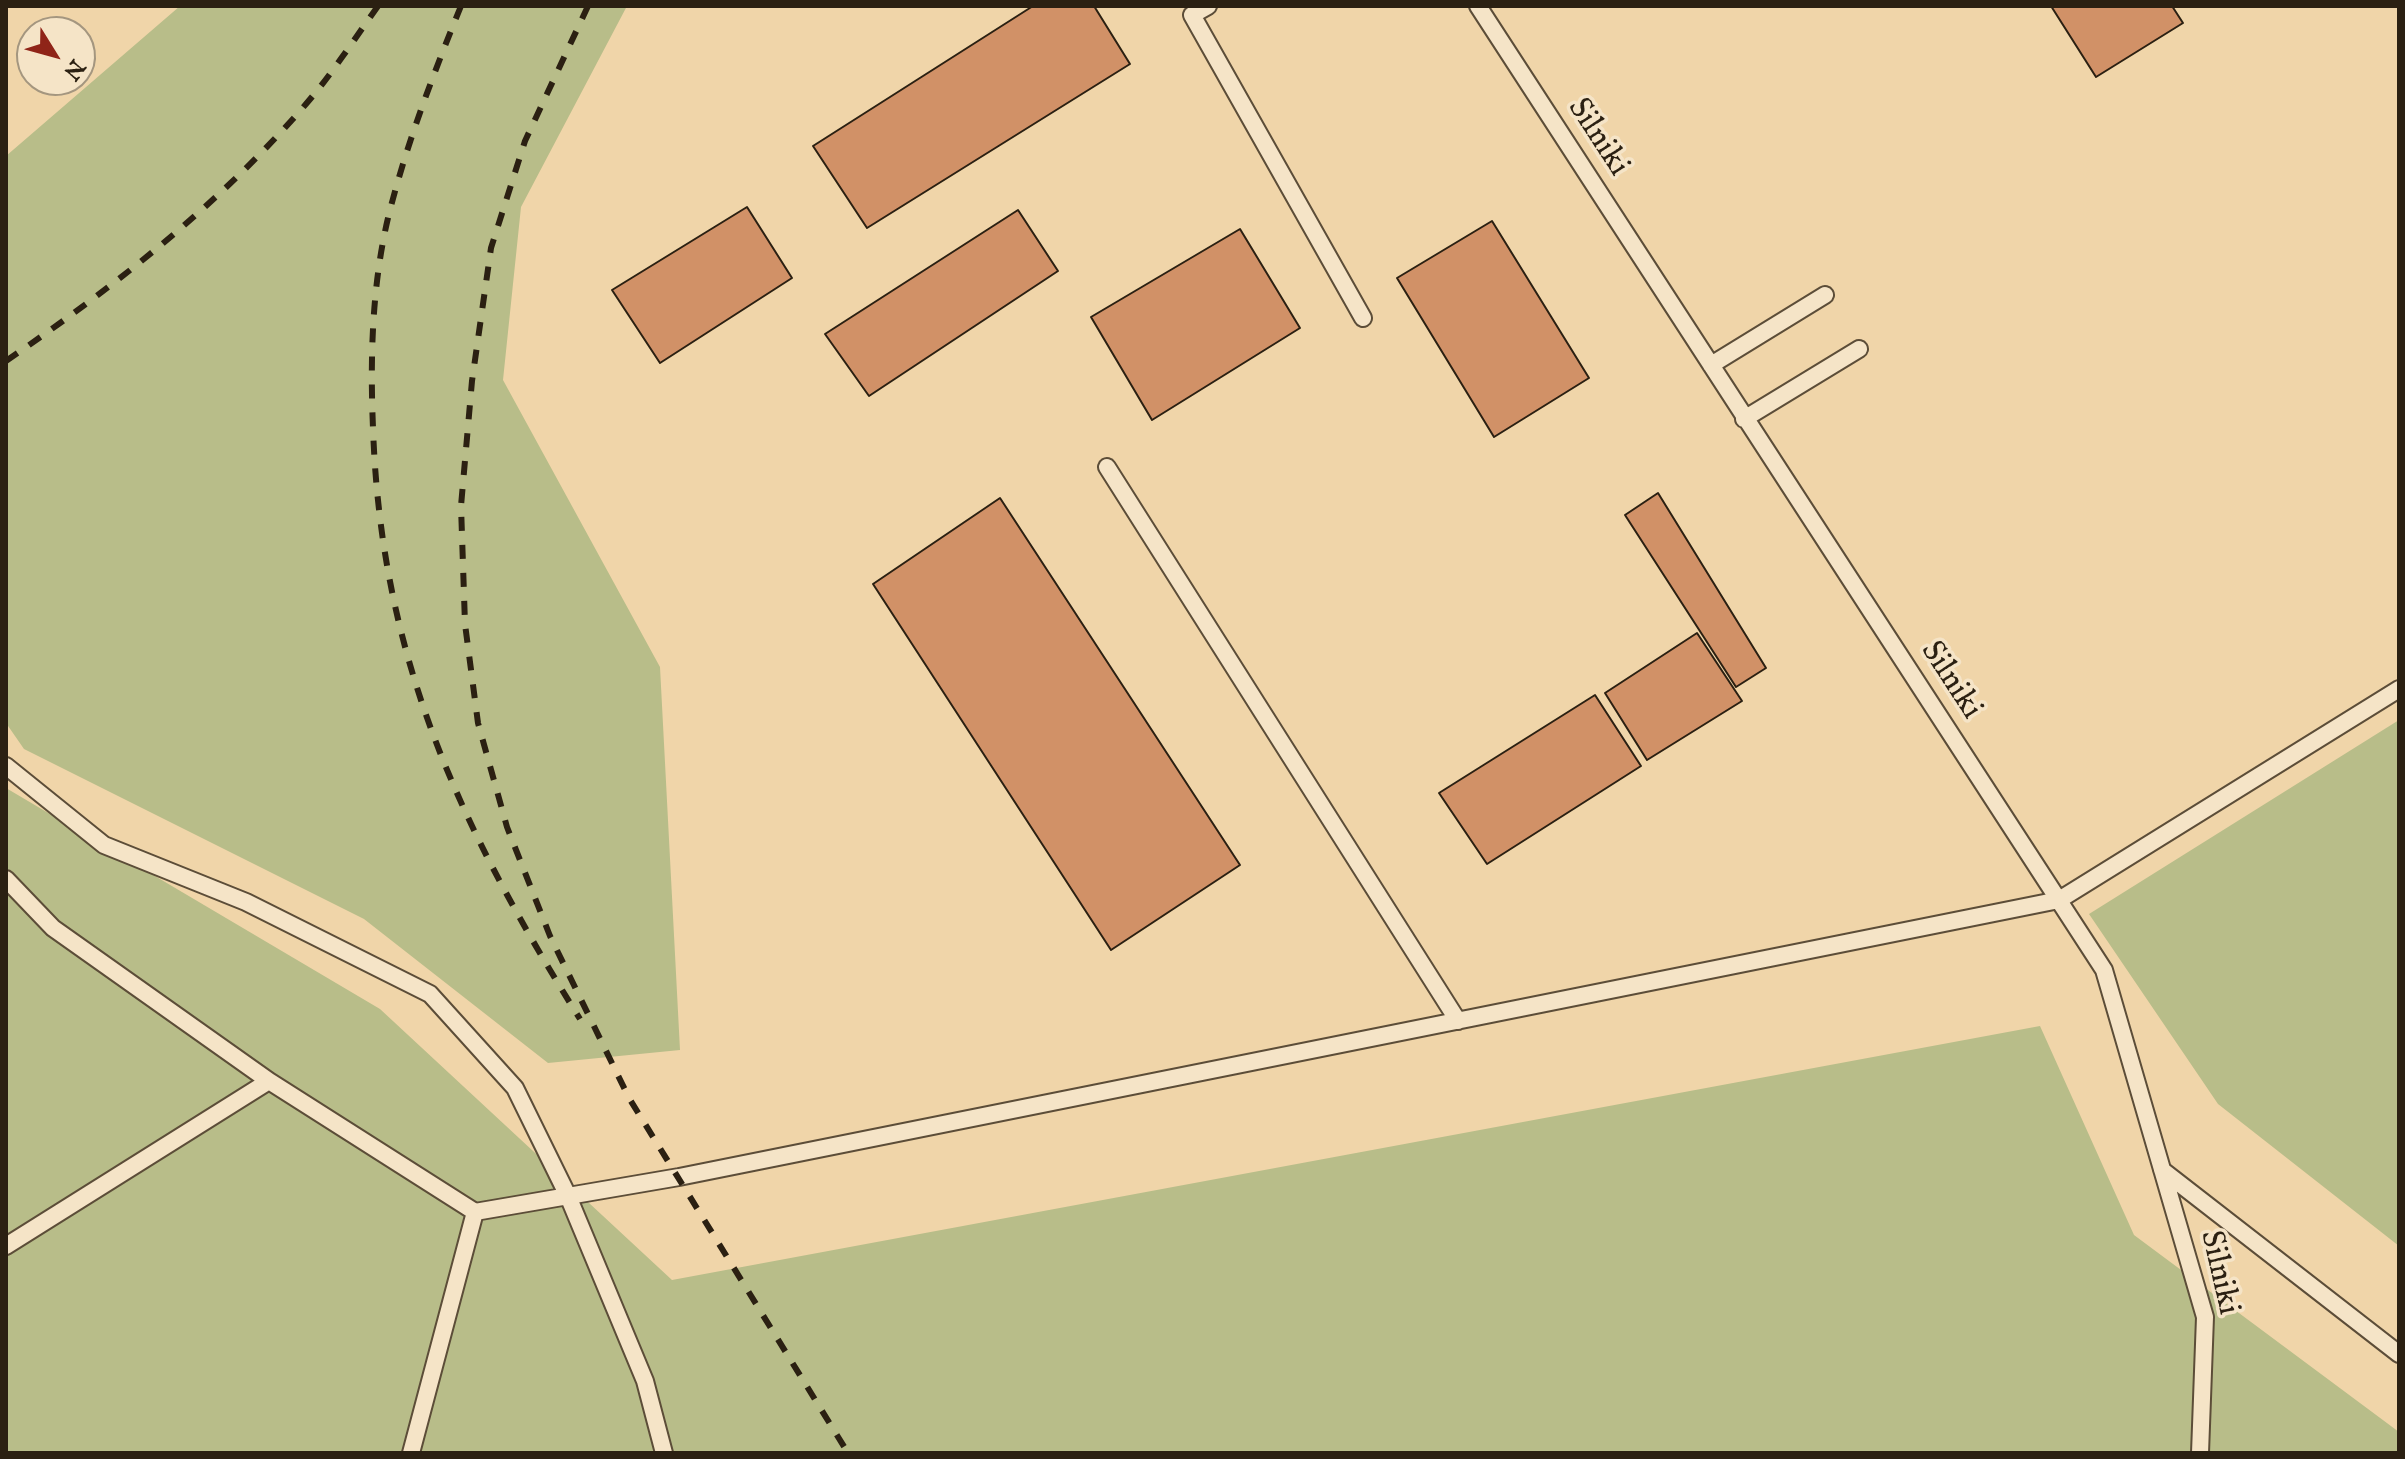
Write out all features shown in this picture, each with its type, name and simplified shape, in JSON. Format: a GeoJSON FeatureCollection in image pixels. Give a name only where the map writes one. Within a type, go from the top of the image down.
{"type":"FeatureCollection","features":[{"type":"Feature","properties":{"kind":"lane"},"geometry":{"type":"LineString","coordinates":[[1208,6],[1192,15],[1363,318]]}},
{"type":"Feature","properties":{"kind":"lane","name":"Silniki"},"geometry":{"type":"LineString","coordinates":[[1478,6],[2104,970],[2205,1317],[2200,1453]]}},
{"type":"Feature","properties":{"kind":"lane"},"geometry":{"type":"LineString","coordinates":[[1711,365],[1825,295]]}},
{"type":"Feature","properties":{"kind":"lane"},"geometry":{"type":"LineString","coordinates":[[1744,419],[1859,349]]}},
{"type":"Feature","properties":{"kind":"lane"},"geometry":{"type":"LineString","coordinates":[[1107,467],[1458,1021]]}},
{"type":"Feature","properties":{"kind":"lane"},"geometry":{"type":"LineString","coordinates":[[6,879],[53,928],[269,1081],[475,1212],[695,1174],[2059,900],[2399,689]]}},
{"type":"Feature","properties":{"kind":"lane"},"geometry":{"type":"LineString","coordinates":[[6,766],[104,845],[246,902],[430,994],[515,1088],[568,1196],[645,1381],[664,1453]]}},
{"type":"Feature","properties":{"kind":"lane"},"geometry":{"type":"LineString","coordinates":[[6,1246],[269,1081]]}},
{"type":"Feature","properties":{"kind":"lane"},"geometry":{"type":"LineString","coordinates":[[2162,1170],[2399,1354]]}},
{"type":"Feature","properties":{"kind":"lane"},"geometry":{"type":"LineString","coordinates":[[411,1453],[475,1212]]}},
{"type":"Feature","properties":{"kind":"green space"},"geometry":{"type":"Polygon","coordinates":[[[180,6],[627,6],[521,207],[503,380],[660,667],[680,1050],[548,1063],[364,919],[24,749],[6,723],[6,156],[76,96],[96,96],[96,78],[180,6]]]}},
{"type":"Feature","properties":{"kind":"green space"},"geometry":{"type":"Polygon","coordinates":[[[2399,720],[2399,1246],[2218,1104],[2089,914],[2399,720]]]}},
{"type":"Feature","properties":{"kind":"green space"},"geometry":{"type":"Polygon","coordinates":[[[6,788],[380,1009],[672,1280],[2040,1026],[2134,1235],[2399,1432],[2399,1453],[6,1453],[6,788]]]}},
{"type":"Feature","properties":{"kind":"building"},"geometry":{"type":"Polygon","coordinates":[[[1033,6],[1094,6],[1130,64],[867,228],[813,146],[1033,6]]]}},
{"type":"Feature","properties":{"kind":"building"},"geometry":{"type":"Polygon","coordinates":[[[2051,6],[2172,6],[2183,23],[2096,77],[2051,6]]]}},
{"type":"Feature","properties":{"kind":"building"},"geometry":{"type":"Polygon","coordinates":[[[747,207],[792,278],[660,363],[612,290],[747,207]]]}},
{"type":"Feature","properties":{"kind":"building"},"geometry":{"type":"Polygon","coordinates":[[[1018,210],[1058,271],[869,396],[825,334],[1018,210]]]}},
{"type":"Feature","properties":{"kind":"building"},"geometry":{"type":"Polygon","coordinates":[[[1492,221],[1589,378],[1494,437],[1397,278],[1492,221]]]}},
{"type":"Feature","properties":{"kind":"building"},"geometry":{"type":"Polygon","coordinates":[[[1240,229],[1300,328],[1152,420],[1091,317],[1240,229]]]}},
{"type":"Feature","properties":{"kind":"building"},"geometry":{"type":"Polygon","coordinates":[[[1658,493],[1766,668],[1736,687],[1625,515],[1658,493]]]}},
{"type":"Feature","properties":{"kind":"building"},"geometry":{"type":"Polygon","coordinates":[[[1000,498],[1240,865],[1111,950],[873,584],[1000,498]]]}},
{"type":"Feature","properties":{"kind":"building"},"geometry":{"type":"Polygon","coordinates":[[[1697,633],[1742,701],[1647,760],[1605,693],[1697,633]]]}},
{"type":"Feature","properties":{"kind":"building"},"geometry":{"type":"Polygon","coordinates":[[[1595,695],[1641,766],[1487,864],[1439,793],[1595,695]]]}},
{"type":"Feature","properties":{"kind":"railway"},"geometry":{"type":"LineString","coordinates":[[6,361],[126,274],[238,176],[316,92],[378,6]]}},
{"type":"Feature","properties":{"kind":"railway"},"geometry":{"type":"LineString","coordinates":[[461,6],[412,137],[383,244],[375,296],[372,375],[379,512],[392,591],[410,666],[434,738],[498,878],[580,1019]]}},
{"type":"Feature","properties":{"kind":"railway"},"geometry":{"type":"LineString","coordinates":[[588,6],[525,141],[491,248],[472,381],[461,506],[465,624],[478,723],[507,827],[550,936],[629,1098],[848,1453]]}}]}
